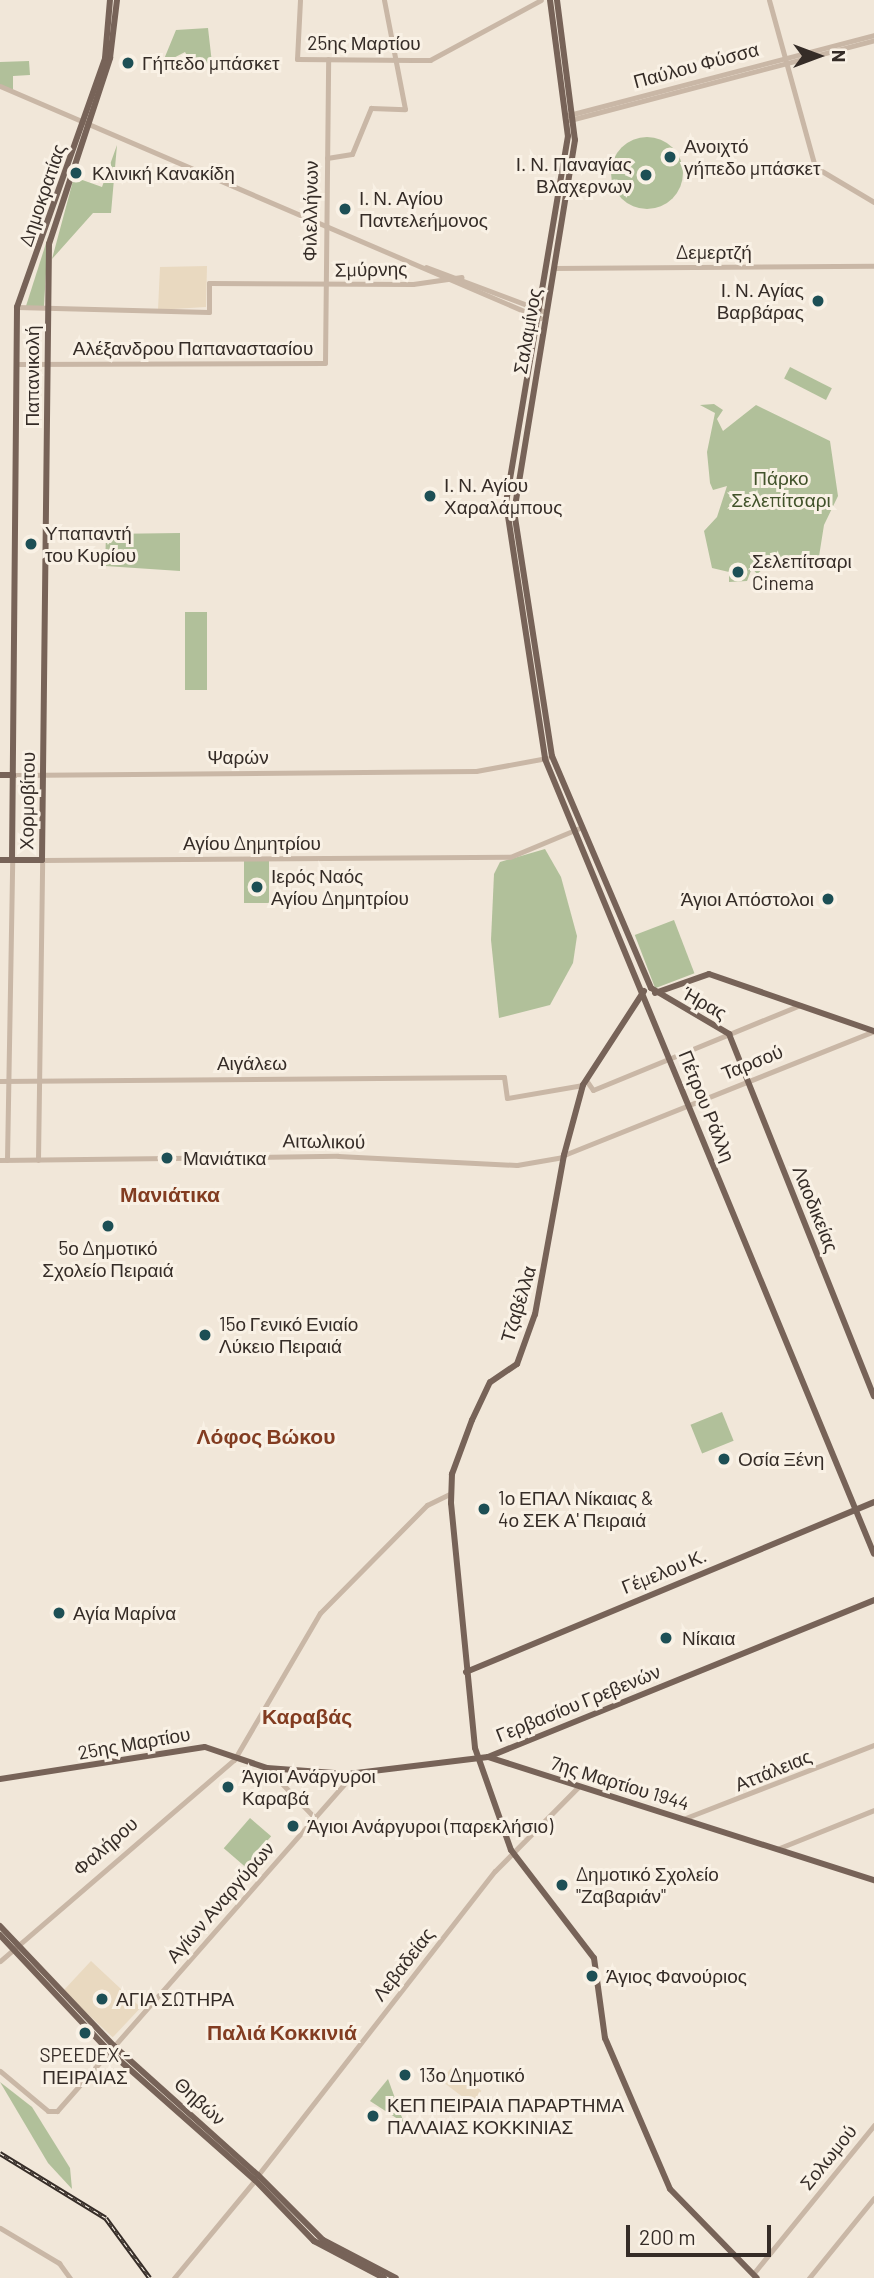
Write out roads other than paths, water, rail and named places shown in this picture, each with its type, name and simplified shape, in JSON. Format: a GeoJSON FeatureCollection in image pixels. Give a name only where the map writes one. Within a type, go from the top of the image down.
{"type":"FeatureCollection","features":[{"type":"Feature","properties":{"kind":"main road","name":"Δημοκρατίας"},"geometry":{"type":"LineString","coordinates":[[48,308],[50,239],[105,58],[110,0]]}},
{"type":"Feature","properties":{"kind":"main road","name":"Δημοκρατίας"},"geometry":{"type":"LineString","coordinates":[[12,860],[19,364],[17,307],[110,58],[117,0]]}},
{"type":"Feature","properties":{"kind":"main road","name":"Σαλαμίνος"},"geometry":{"type":"LineString","coordinates":[[543,310],[570,117],[550,0]]}},
{"type":"Feature","properties":{"kind":"main road","name":"Σαλαμίνος"},"geometry":{"type":"LineString","coordinates":[[530,666],[506,503],[541,318],[554,268],[574,154],[557,0]]}},
{"type":"Feature","properties":{"kind":"main road","name":"Παπανικολή"},"geometry":{"type":"LineString","coordinates":[[47,444],[48,308]]}},
{"type":"Feature","properties":{"kind":"main road","name":"Σαλαμίνος"},"geometry":{"type":"LineString","coordinates":[[538,667],[514,511],[541,318]]}},
{"type":"Feature","properties":{"kind":"main road","name":"Χορμοβίτου"},"geometry":{"type":"LineString","coordinates":[[42,860],[47,444]]}},
{"type":"Feature","properties":{"kind":"main road","name":"Πέτρου Ράλλη"},"geometry":{"type":"LineString","coordinates":[[530,666],[548,757],[573,831],[650,991]]}},
{"type":"Feature","properties":{"kind":"main road","name":"Πέτρου Ράλλη"},"geometry":{"type":"LineString","coordinates":[[538,667],[548,757],[582,827],[650,991],[651,1011],[874,1554]]}},
{"type":"Feature","properties":{"kind":"main road","name":"Ψαρών"},"geometry":{"type":"LineString","coordinates":[[0,775],[13,775]]}},
{"type":"Feature","properties":{"kind":"main road","name":"Αγίου Δημητρίου"},"geometry":{"type":"LineString","coordinates":[[0,860],[42,860]]}},
{"type":"Feature","properties":{"kind":"main road"},"geometry":{"type":"LineString","coordinates":[[650,991],[704,974],[874,1031]]}},
{"type":"Feature","properties":{"kind":"main road"},"geometry":{"type":"LineString","coordinates":[[650,991],[666,999]]}},
{"type":"Feature","properties":{"kind":"main road","name":"Τζαβέλλα"},"geometry":{"type":"LineString","coordinates":[[650,991],[584,1083],[564,1156],[535,1314],[517,1364],[485,1392],[455,1462],[450,1494],[466,1672],[478,1758],[513,1853],[594,1958],[605,2038],[670,2189],[755,2276]]}},
{"type":"Feature","properties":{"kind":"main road"},"geometry":{"type":"LineString","coordinates":[[651,1011],[655,1000],[666,999]]}},
{"type":"Feature","properties":{"kind":"main road","name":"Ήρας"},"geometry":{"type":"LineString","coordinates":[[666,999],[729,1034]]}},
{"type":"Feature","properties":{"kind":"main road","name":"Λαοδικείας"},"geometry":{"type":"LineString","coordinates":[[729,1034],[874,1396]]}},
{"type":"Feature","properties":{"kind":"main road","name":"Γέμελου Κ."},"geometry":{"type":"LineString","coordinates":[[466,1672],[874,1502]]}},
{"type":"Feature","properties":{"kind":"main road","name":"Γερβασίου Γρεβενών"},"geometry":{"type":"LineString","coordinates":[[488,1757],[874,1600]]}},
{"type":"Feature","properties":{"kind":"main road","name":"25ης Μαρτίου"},"geometry":{"type":"LineString","coordinates":[[0,1779],[197,1748],[267,1770],[353,1774]]}},
{"type":"Feature","properties":{"kind":"main road","name":"7ης Μαρτίου 1944"},"geometry":{"type":"LineString","coordinates":[[353,1774],[488,1757],[874,1880]]}},
{"type":"Feature","properties":{"kind":"main road","name":"Θηβών"},"geometry":{"type":"LineString","coordinates":[[0,1926],[14,1947]]}},
{"type":"Feature","properties":{"kind":"main road","name":"Θηβών"},"geometry":{"type":"LineString","coordinates":[[0,1935],[112,2049],[257,2177],[323,2240],[396,2278]]}},
{"type":"Feature","properties":{"kind":"main road","name":"Θηβών"},"geometry":{"type":"LineString","coordinates":[[257,2177],[319,2245],[384,2278]]}},
{"type":"Feature","properties":{"kind":"street","name":"25ης Μαρτίου"},"geometry":{"type":"LineString","coordinates":[[300,0],[297,59],[430,60],[541,0]]}},
{"type":"Feature","properties":{"kind":"street"},"geometry":{"type":"LineString","coordinates":[[327,158],[352,154],[372,108],[405,109],[384,0]]}},
{"type":"Feature","properties":{"kind":"street"},"geometry":{"type":"LineString","coordinates":[[769,0],[815,167],[874,201]]}},
{"type":"Feature","properties":{"kind":"street","name":"Παύλου Φύσσα"},"geometry":{"type":"LineString","coordinates":[[570,117],[874,35]]}},
{"type":"Feature","properties":{"kind":"street","name":"Παύλου Φύσσα"},"geometry":{"type":"LineString","coordinates":[[786,60],[874,40]]}},
{"type":"Feature","properties":{"kind":"street","name":"Φιλελλήνων"},"geometry":{"type":"LineString","coordinates":[[325,363],[328,59]]}},
{"type":"Feature","properties":{"kind":"street"},"geometry":{"type":"LineString","coordinates":[[0,86],[541,318]]}},
{"type":"Feature","properties":{"kind":"street","name":"Δεμερτζή"},"geometry":{"type":"LineString","coordinates":[[554,268],[874,266]]}},
{"type":"Feature","properties":{"kind":"street"},"geometry":{"type":"LineString","coordinates":[[426,267],[462,277],[543,310]]}},
{"type":"Feature","properties":{"kind":"street","name":"Σμύρνης"},"geometry":{"type":"LineString","coordinates":[[48,308],[209,312],[209,283],[325,286],[462,277]]}},
{"type":"Feature","properties":{"kind":"street"},"geometry":{"type":"LineString","coordinates":[[17,307],[48,308]]}},
{"type":"Feature","properties":{"kind":"street","name":"Αλέξανδρου Παπαναστασίου"},"geometry":{"type":"LineString","coordinates":[[19,364],[325,363]]}},
{"type":"Feature","properties":{"kind":"street","name":"Ψαρών"},"geometry":{"type":"LineString","coordinates":[[13,775],[476,771],[548,757]]}},
{"type":"Feature","properties":{"kind":"street"},"geometry":{"type":"LineString","coordinates":[[573,831],[582,827]]}},
{"type":"Feature","properties":{"kind":"street","name":"Αγίου Δημητρίου"},"geometry":{"type":"LineString","coordinates":[[42,860],[504,857],[573,831]]}},
{"type":"Feature","properties":{"kind":"street"},"geometry":{"type":"LineString","coordinates":[[8,1160],[12,860]]}},
{"type":"Feature","properties":{"kind":"street","name":"Χορμοβίτου"},"geometry":{"type":"LineString","coordinates":[[37,1160],[42,860]]}},
{"type":"Feature","properties":{"kind":"street"},"geometry":{"type":"LineString","coordinates":[[584,1083],[593,1090],[800,1005]]}},
{"type":"Feature","properties":{"kind":"street","name":"Ταρσού"},"geometry":{"type":"LineString","coordinates":[[564,1156],[874,1031]]}},
{"type":"Feature","properties":{"kind":"street","name":"Αιγάλεω"},"geometry":{"type":"LineString","coordinates":[[0,1081],[504,1077],[507,1098],[584,1083]]}},
{"type":"Feature","properties":{"kind":"street","name":"Αιτωλικού"},"geometry":{"type":"LineString","coordinates":[[0,1160],[358,1156],[517,1165],[564,1156]]}},
{"type":"Feature","properties":{"kind":"street","name":"Φαλήρου"},"geometry":{"type":"LineString","coordinates":[[0,1961],[234,1760],[320,1613],[427,1505],[450,1494]]}},
{"type":"Feature","properties":{"kind":"street","name":"Αττάλειας"},"geometry":{"type":"LineString","coordinates":[[682,1819],[874,1745]]}},
{"type":"Feature","properties":{"kind":"street"},"geometry":{"type":"LineString","coordinates":[[267,1770],[315,1818]]}},
{"type":"Feature","properties":{"kind":"street","name":"Αγίων Αναργύρων"},"geometry":{"type":"LineString","coordinates":[[0,2071],[54,2112],[353,1774]]}},
{"type":"Feature","properties":{"kind":"street","name":"Λεβαδείας"},"geometry":{"type":"LineString","coordinates":[[174,2278],[257,2177],[495,1871],[578,1787]]}},
{"type":"Feature","properties":{"kind":"street"},"geometry":{"type":"LineString","coordinates":[[777,1849],[874,1810]]}},
{"type":"Feature","properties":{"kind":"street","name":"Σολωμού"},"geometry":{"type":"LineString","coordinates":[[755,2276],[874,2125]]}},
{"type":"Feature","properties":{"kind":"street"},"geometry":{"type":"LineString","coordinates":[[808,2278],[874,2198]]}},
{"type":"Feature","properties":{"kind":"street"},"geometry":{"type":"LineString","coordinates":[[0,2228],[59,2263],[70,2278]]}},
{"type":"Feature","properties":{"kind":"railway"},"geometry":{"type":"LineString","coordinates":[[0,2153],[106,2218],[150,2278]]}},
{"type":"Feature","properties":{"kind":"place","name":"Γήπεδο μπάσκετ"},"geometry":{"type":"Point","coordinates":[128,63]}},
{"type":"Feature","properties":{"kind":"place","name":"Ανοιχτό γήπεδο μπάσκετ"},"geometry":{"type":"Point","coordinates":[670,157]}},
{"type":"Feature","properties":{"kind":"place","name":"Κλινική Κανακίδη"},"geometry":{"type":"Point","coordinates":[76,173]}},
{"type":"Feature","properties":{"kind":"place","name":"Ι. Ν. Παναγίας Βλαχερνων"},"geometry":{"type":"Point","coordinates":[646,175]}},
{"type":"Feature","properties":{"kind":"place","name":"Ι. Ν. Αγίου Παντελεήμονος"},"geometry":{"type":"Point","coordinates":[345,209]}},
{"type":"Feature","properties":{"kind":"place","name":"Ι. Ν. Αγίας Βαρβάρας"},"geometry":{"type":"Point","coordinates":[818,301]}},
{"type":"Feature","properties":{"kind":"place","name":"Ι. Ν. Αγίου Χαραλάμπους"},"geometry":{"type":"Point","coordinates":[430,496]}},
{"type":"Feature","properties":{"kind":"place","name":"Υπαπαντή του Κυρίου"},"geometry":{"type":"Point","coordinates":[31,544]}},
{"type":"Feature","properties":{"kind":"place","name":"Σελεπίτσαρι Cinema"},"geometry":{"type":"Point","coordinates":[738,572]}},
{"type":"Feature","properties":{"kind":"place","name":"Ιερός Ναός Αγίου Δημητρίου"},"geometry":{"type":"Point","coordinates":[257,887]}},
{"type":"Feature","properties":{"kind":"place","name":"Άγιοι Απόστολοι"},"geometry":{"type":"Point","coordinates":[828,899]}},
{"type":"Feature","properties":{"kind":"place","name":"Μανιάτικα"},"geometry":{"type":"Point","coordinates":[167,1158]}},
{"type":"Feature","properties":{"kind":"place","name":"5ο Δημοτικό Σχολείο Πειραιά"},"geometry":{"type":"Point","coordinates":[108,1226]}},
{"type":"Feature","properties":{"kind":"place","name":"15ο Γενικό Ενιαίο Λύκειο Πειραιά"},"geometry":{"type":"Point","coordinates":[205,1335]}},
{"type":"Feature","properties":{"kind":"place","name":"Οσία Ξένη"},"geometry":{"type":"Point","coordinates":[724,1459]}},
{"type":"Feature","properties":{"kind":"place","name":"1ο ΕΠΑΛ Νίκαιας & 4ο ΣΕΚ Α' Πειραιά"},"geometry":{"type":"Point","coordinates":[484,1509]}},
{"type":"Feature","properties":{"kind":"place","name":"Αγία Μαρίνα"},"geometry":{"type":"Point","coordinates":[59,1613]}},
{"type":"Feature","properties":{"kind":"place","name":"Νίκαια"},"geometry":{"type":"Point","coordinates":[666,1638]}},
{"type":"Feature","properties":{"kind":"place","name":"Άγιοι Ανάργυροι Καραβά"},"geometry":{"type":"Point","coordinates":[228,1787]}},
{"type":"Feature","properties":{"kind":"place","name":"Άγιοι Ανάργυροι (παρεκλήσιο)"},"geometry":{"type":"Point","coordinates":[293,1826]}},
{"type":"Feature","properties":{"kind":"place","name":"Δημοτικό Σχολείο \"Ζαβαριάν\""},"geometry":{"type":"Point","coordinates":[562,1885]}},
{"type":"Feature","properties":{"kind":"place","name":"Άγιος Φανούριος"},"geometry":{"type":"Point","coordinates":[592,1976]}},
{"type":"Feature","properties":{"kind":"place","name":"ΑΓΙΑ ΣΩΤΗΡΑ"},"geometry":{"type":"Point","coordinates":[102,1999]}},
{"type":"Feature","properties":{"kind":"place","name":"SPEEDEX - ΠΕΙΡΑΙΑΣ"},"geometry":{"type":"Point","coordinates":[85,2033]}},
{"type":"Feature","properties":{"kind":"place","name":"13ο Δημοτικό"},"geometry":{"type":"Point","coordinates":[405,2075]}},
{"type":"Feature","properties":{"kind":"place","name":"ΚΕΠ ΠΕΙΡΑΙΑ ΠΑΡΑΡΤΗΜΑ ΠΑΛΑΙΑΣ ΚΟΚΚΙΝΙΑΣ"},"geometry":{"type":"Point","coordinates":[373,2116]}},
{"type":"Feature","properties":{"kind":"district","name":"Μανιάτικα"},"geometry":{"type":"Point","coordinates":[170,1194]}},
{"type":"Feature","properties":{"kind":"district","name":"Λόφος Βώκου"},"geometry":{"type":"Point","coordinates":[266,1436]}},
{"type":"Feature","properties":{"kind":"district","name":"Καραβάς"},"geometry":{"type":"Point","coordinates":[307,1716]}},
{"type":"Feature","properties":{"kind":"district","name":"Παλιά Κοκκινιά"},"geometry":{"type":"Point","coordinates":[282,2032]}},
{"type":"Feature","properties":{"kind":"park label","name":"Πάρκο Σελεπίτσαρι"},"geometry":{"type":"Point","coordinates":[781,489]}}]}
